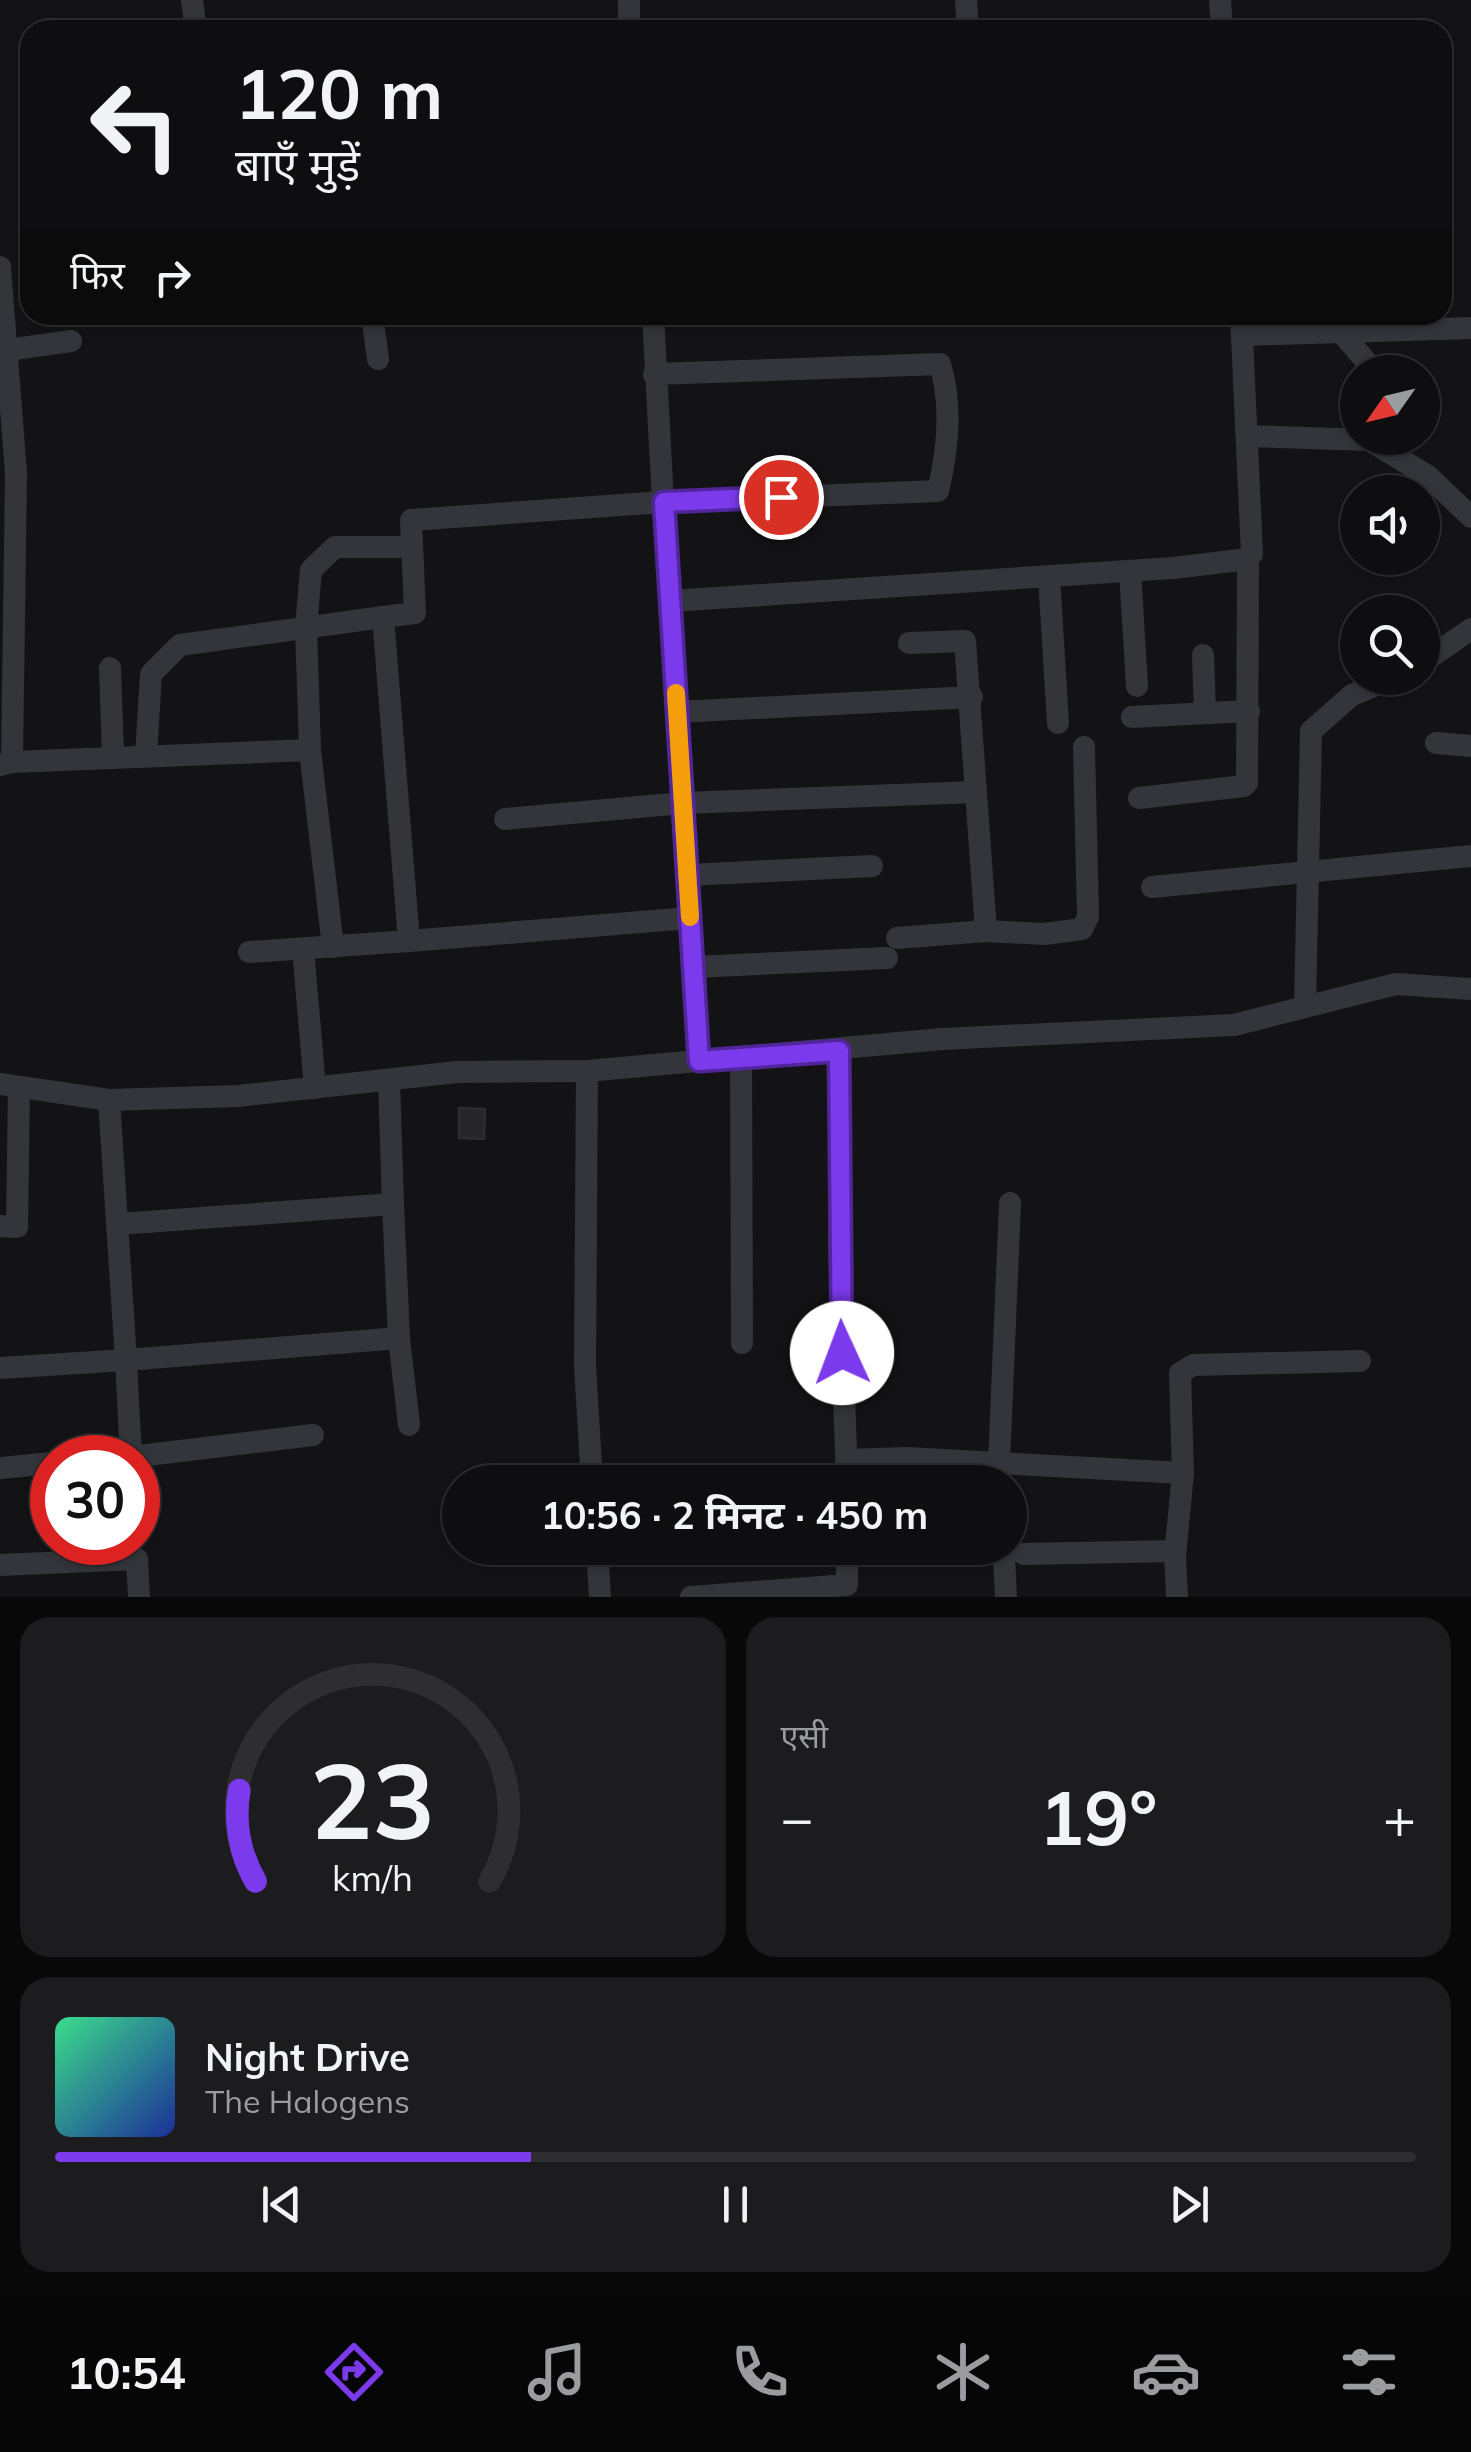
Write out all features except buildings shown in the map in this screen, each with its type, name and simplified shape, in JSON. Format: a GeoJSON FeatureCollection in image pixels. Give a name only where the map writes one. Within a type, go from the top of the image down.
{"type":"FeatureCollection","features":[{"type":"Feature","properties":{"kind":"street"},"geometry":{"type":"LineString","coordinates":[[0,266],[8,472],[6,764],[112,755],[310,750]]}},
{"type":"Feature","properties":{"kind":"street"},"geometry":{"type":"LineString","coordinates":[[373,325],[378,360]]}},
{"type":"Feature","properties":{"kind":"street"},"geometry":{"type":"LineString","coordinates":[[653,325],[699,1061]]}},
{"type":"Feature","properties":{"kind":"street"},"geometry":{"type":"LineString","coordinates":[[1139,798],[1244,786],[1250,762],[1248,559],[1252,554],[1241,325],[1340,332],[1471,328]]}},
{"type":"Feature","properties":{"kind":"street"},"geometry":{"type":"LineString","coordinates":[[1340,332],[1360,355]]}},
{"type":"Feature","properties":{"kind":"street"},"geometry":{"type":"LineString","coordinates":[[3,351],[72,341]]}},
{"type":"Feature","properties":{"kind":"street"},"geometry":{"type":"LineString","coordinates":[[146,755],[151,674],[180,645],[414,613],[410,520],[664,502],[938,491],[946,458],[946,386],[940,364],[654,374]]}},
{"type":"Feature","properties":{"kind":"street"},"geometry":{"type":"LineString","coordinates":[[1248,436],[1369,440],[1428,476],[1471,517]]}},
{"type":"Feature","properties":{"kind":"street"},"geometry":{"type":"LineString","coordinates":[[1402,455],[1404,461]]}},
{"type":"Feature","properties":{"kind":"street"},"geometry":{"type":"LineString","coordinates":[[333,948],[310,750],[306,628],[310,570],[335,546],[411,547]]}},
{"type":"Feature","properties":{"kind":"street"},"geometry":{"type":"LineString","coordinates":[[670,601],[1049,577],[1248,559]]}},
{"type":"Feature","properties":{"kind":"street"},"geometry":{"type":"LineString","coordinates":[[1130,571],[1137,686]]}},
{"type":"Feature","properties":{"kind":"street"},"geometry":{"type":"LineString","coordinates":[[1049,577],[1058,723]]}},
{"type":"Feature","properties":{"kind":"street"},"geometry":{"type":"LineString","coordinates":[[383,617],[408,941]]}},
{"type":"Feature","properties":{"kind":"street"},"geometry":{"type":"LineString","coordinates":[[1440,651],[1471,629]]}},
{"type":"Feature","properties":{"kind":"street"},"geometry":{"type":"LineString","coordinates":[[909,643],[964,630],[972,697],[986,931]]}},
{"type":"Feature","properties":{"kind":"street"},"geometry":{"type":"LineString","coordinates":[[1203,656],[1205,713]]}},
{"type":"Feature","properties":{"kind":"street"},"geometry":{"type":"LineString","coordinates":[[110,668],[112,755]]}},
{"type":"Feature","properties":{"kind":"street"},"geometry":{"type":"LineString","coordinates":[[1305,1007],[1310,730],[1351,695]]}},
{"type":"Feature","properties":{"kind":"street"},"geometry":{"type":"LineString","coordinates":[[678,712],[972,697]]}},
{"type":"Feature","properties":{"kind":"street"},"geometry":{"type":"LineString","coordinates":[[1132,716],[1249,711]]}},
{"type":"Feature","properties":{"kind":"street"},"geometry":{"type":"LineString","coordinates":[[1436,743],[1471,746]]}},
{"type":"Feature","properties":{"kind":"street"},"geometry":{"type":"LineString","coordinates":[[693,967],[892,948],[986,931],[1044,934],[1082,928],[1086,924],[1084,746]]}},
{"type":"Feature","properties":{"kind":"street"},"geometry":{"type":"LineString","coordinates":[[504,819],[683,803],[976,792]]}},
{"type":"Feature","properties":{"kind":"street"},"geometry":{"type":"LineString","coordinates":[[1152,887],[1471,856]]}},
{"type":"Feature","properties":{"kind":"street"},"geometry":{"type":"LineString","coordinates":[[688,875],[872,866]]}},
{"type":"Feature","properties":{"kind":"street"},"geometry":{"type":"LineString","coordinates":[[249,952],[690,918]]}},
{"type":"Feature","properties":{"kind":"street"},"geometry":{"type":"LineString","coordinates":[[304,949],[315,1088]]}},
{"type":"Feature","properties":{"kind":"street"},"geometry":{"type":"LineString","coordinates":[[0,1226],[17,1227],[9,1086],[109,1100],[238,1096],[457,1072],[588,1071],[839,1051],[942,1038],[1234,1025],[1396,984],[1471,989]]}},
{"type":"Feature","properties":{"kind":"street"},"geometry":{"type":"LineString","coordinates":[[839,1051],[838,1247],[847,1465]]}},
{"type":"Feature","properties":{"kind":"street"},"geometry":{"type":"LineString","coordinates":[[741,1058],[742,1343]]}},
{"type":"Feature","properties":{"kind":"street"},"geometry":{"type":"LineString","coordinates":[[588,1071],[585,1366],[591,1465]]}},
{"type":"Feature","properties":{"kind":"street"},"geometry":{"type":"LineString","coordinates":[[389,1081],[399,1338],[409,1425]]}},
{"type":"Feature","properties":{"kind":"street"},"geometry":{"type":"LineString","coordinates":[[109,1100],[129,1435]]}},
{"type":"Feature","properties":{"kind":"street"},"geometry":{"type":"LineString","coordinates":[[1000,1463],[1010,1203]]}},
{"type":"Feature","properties":{"kind":"street"},"geometry":{"type":"LineString","coordinates":[[118,1224],[393,1204]]}},
{"type":"Feature","properties":{"kind":"street"},"geometry":{"type":"LineString","coordinates":[[0,1368],[399,1338]]}},
{"type":"Feature","properties":{"kind":"street"},"geometry":{"type":"LineString","coordinates":[[1177,1597],[1175,1550],[1183,1473],[1180,1373],[1185,1368],[1360,1361]]}},
{"type":"Feature","properties":{"kind":"street"},"geometry":{"type":"LineString","coordinates":[[160,1453],[313,1435]]}},
{"type":"Feature","properties":{"kind":"street"},"geometry":{"type":"LineString","coordinates":[[962,1465],[1000,1463],[1183,1473]]}},
{"type":"Feature","properties":{"kind":"street"},"geometry":{"type":"LineString","coordinates":[[0,1468],[30,1465]]}},
{"type":"Feature","properties":{"kind":"street"},"geometry":{"type":"LineString","coordinates":[[1006,1597],[1014,1556],[1175,1550]]}},
{"type":"Feature","properties":{"kind":"street"},"geometry":{"type":"LineString","coordinates":[[0,1565],[30,1562]]}},
{"type":"Feature","properties":{"kind":"street"},"geometry":{"type":"LineString","coordinates":[[137,1565],[139,1597]]}},
{"type":"Feature","properties":{"kind":"street"},"geometry":{"type":"LineString","coordinates":[[598,1565],[600,1597]]}},
{"type":"Feature","properties":{"kind":"street"},"geometry":{"type":"LineString","coordinates":[[691,1597],[847,1585],[847,1565]]}},
{"type":"Feature","properties":{"kind":"slow traffic"},"geometry":{"type":"LineString","coordinates":[[676,693],[690,917]]}},
{"type":"Feature","properties":{"kind":"route"},"geometry":{"type":"LineString","coordinates":[[781,497],[664,502],[699,1061],[839,1051],[842,1353]]}}]}
